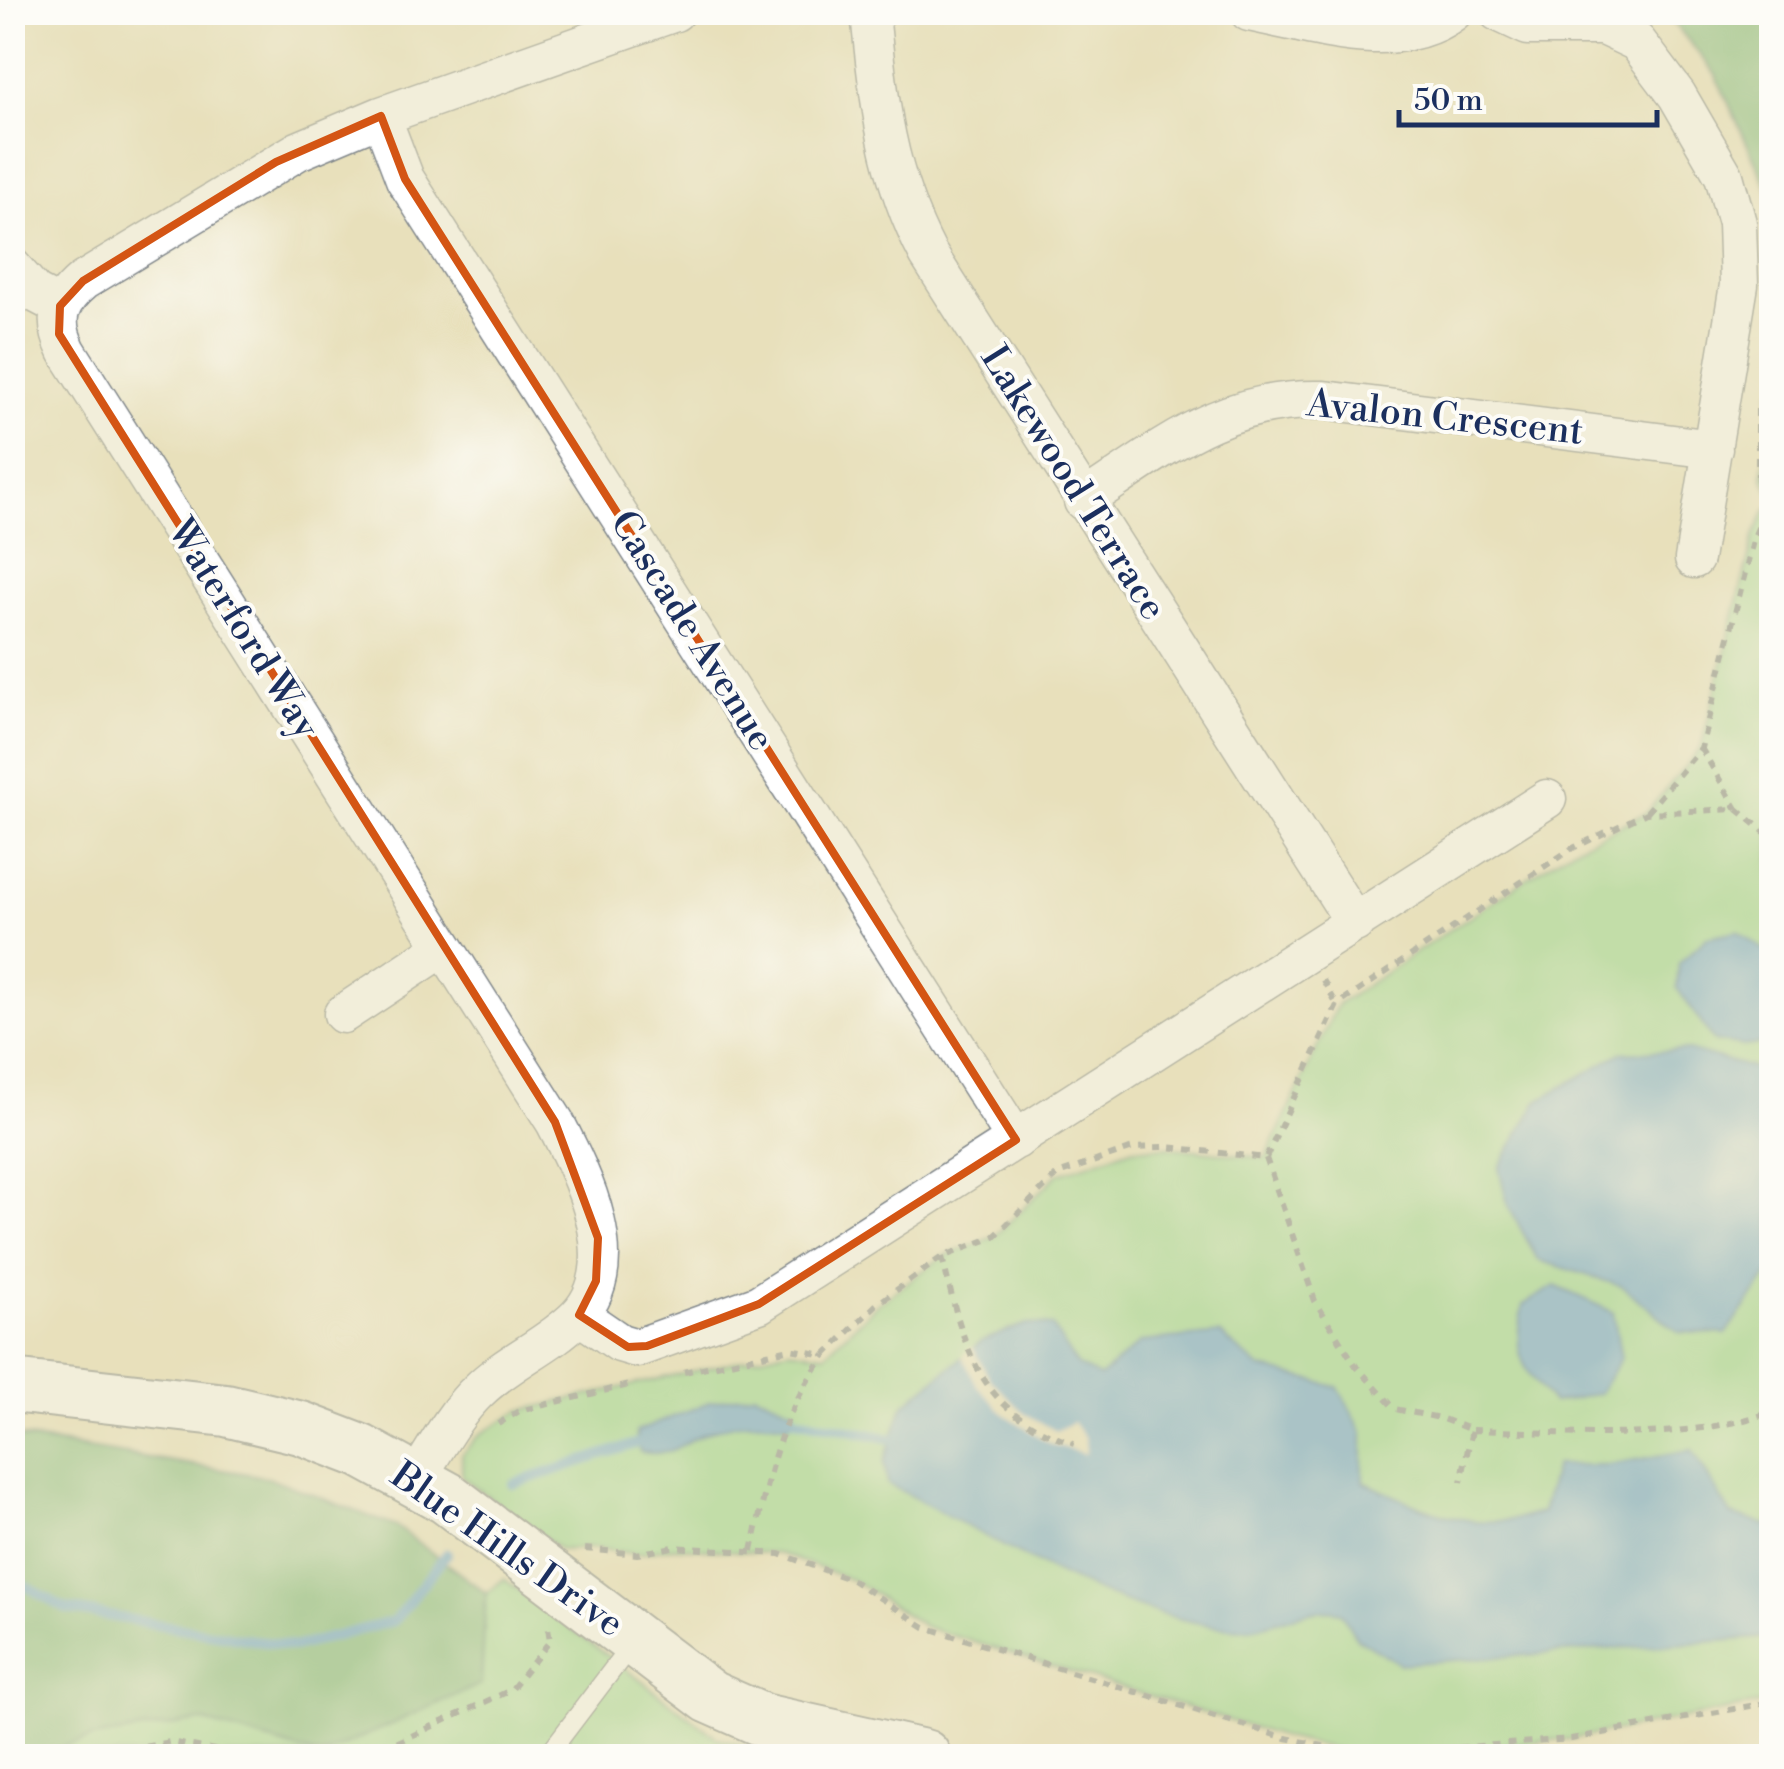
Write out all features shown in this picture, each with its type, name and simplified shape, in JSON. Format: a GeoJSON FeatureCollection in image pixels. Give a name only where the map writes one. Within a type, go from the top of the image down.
{"type":"FeatureCollection","features":[{"type":"Feature","properties":{"kind":"street"},"geometry":{"type":"LineString","coordinates":[[12,267],[35,293],[60,306],[83,281],[276,162],[380,116],[675,12]]}},
{"type":"Feature","properties":{"kind":"street","name":"Lakewood Terrace"},"geometry":{"type":"LineString","coordinates":[[870,12],[884,138],[908,215],[1083,501],[1355,923]]}},
{"type":"Feature","properties":{"kind":"street"},"geometry":{"type":"LineString","coordinates":[[1249,12],[1378,34],[1415,32],[1453,12]]}},
{"type":"Feature","properties":{"kind":"street"},"geometry":{"type":"LineString","coordinates":[[1498,12],[1528,26],[1603,26],[1637,42],[1677,95],[1718,164],[1735,211],[1740,268],[1694,559]]}},
{"type":"Feature","properties":{"kind":"street","name":"Cascade Avenue"},"geometry":{"type":"LineString","coordinates":[[380,116],[405,178],[1016,1140]]}},
{"type":"Feature","properties":{"kind":"street","name":"Waterford Way"},"geometry":{"type":"LineString","coordinates":[[60,306],[59,334],[67,351],[555,1122],[591,1203],[598,1270],[591,1295],[578,1315],[477,1392],[416,1479]]}},
{"type":"Feature","properties":{"kind":"street","name":"Avalon Crescent"},"geometry":{"type":"LineString","coordinates":[[1083,501],[1203,424],[1274,401],[1324,400],[1712,449]]}},
{"type":"Feature","properties":{"kind":"street"},"geometry":{"type":"LineString","coordinates":[[578,1315],[620,1343],[637,1348],[759,1304],[1546,799]]}},
{"type":"Feature","properties":{"kind":"street"},"geometry":{"type":"LineString","coordinates":[[342,1014],[444,947]]}},
{"type":"Feature","properties":{"kind":"street","name":"Blue Hills Drive"},"geometry":{"type":"LineString","coordinates":[[12,1386],[226,1410],[301,1428],[416,1479],[710,1697],[762,1720],[924,1756]]}},
{"type":"Feature","properties":{"kind":"lane"},"geometry":{"type":"LineString","coordinates":[[550,1752],[635,1640]]}},
{"type":"Feature","properties":{"kind":"path"},"geometry":{"type":"LineString","coordinates":[[1646,814],[1701,748],[1754,537],[1764,512],[1772,507]]}},
{"type":"Feature","properties":{"kind":"path"},"geometry":{"type":"LineString","coordinates":[[1701,748],[1737,810],[1772,838]]}},
{"type":"Feature","properties":{"kind":"path"},"geometry":{"type":"LineString","coordinates":[[1737,810],[1646,814],[1571,849],[1337,1005],[1266,1158],[1315,1301],[1356,1366],[1396,1409],[1440,1418],[1472,1430],[1576,1433],[1690,1428],[1772,1412]]}},
{"type":"Feature","properties":{"kind":"path"},"geometry":{"type":"LineString","coordinates":[[752,1552],[774,1452],[794,1397],[825,1354],[876,1305],[942,1256],[994,1238],[1058,1174],[1133,1148],[1167,1147],[1266,1158]]}},
{"type":"Feature","properties":{"kind":"path"},"geometry":{"type":"LineString","coordinates":[[942,1256],[968,1357],[987,1387],[1035,1428],[1074,1444]]}},
{"type":"Feature","properties":{"kind":"path"},"geometry":{"type":"LineString","coordinates":[[675,1374],[790,1349],[825,1354]]}},
{"type":"Feature","properties":{"kind":"path"},"geometry":{"type":"LineString","coordinates":[[493,1427],[520,1412],[640,1382]]}},
{"type":"Feature","properties":{"kind":"path"},"geometry":{"type":"LineString","coordinates":[[1461,1482],[1472,1430]]}},
{"type":"Feature","properties":{"kind":"path"},"geometry":{"type":"LineString","coordinates":[[576,1549],[638,1554],[673,1547],[780,1554],[852,1580],[925,1627],[1286,1738],[1365,1755],[1571,1740],[1772,1702]]}},
{"type":"Feature","properties":{"kind":"path"},"geometry":{"type":"LineString","coordinates":[[368,1756],[510,1690],[550,1642],[548,1626],[532,1615]]}},
{"type":"Feature","properties":{"kind":"path"},"geometry":{"type":"LineString","coordinates":[[98,1756],[169,1742],[250,1756]]}},
{"type":"Feature","properties":{"kind":"highlighted area"},"geometry":{"type":"Polygon","coordinates":[[[381,116],[405,179],[1016,1140],[759,1304],[647,1346],[628,1347],[579,1315],[596,1281],[598,1238],[555,1122],[59,334],[60,306],[83,281],[276,162],[381,116]]]}},
{"type":"Feature","properties":{"kind":"green space"},"geometry":{"type":"Polygon","coordinates":[[[1666,13],[1771,13],[1771,196],[1715,74],[1666,13]]]}},
{"type":"Feature","properties":{"kind":"green space"},"geometry":{"type":"Polygon","coordinates":[[[1771,390],[1771,495],[1763,476],[1771,390]]]}},
{"type":"Feature","properties":{"kind":"green space"},"geometry":{"type":"Polygon","coordinates":[[[1771,507],[1771,1702],[1571,1739],[1365,1755],[1286,1738],[925,1627],[852,1580],[780,1554],[673,1547],[637,1554],[592,1548],[560,1550],[462,1477],[462,1454],[479,1435],[519,1411],[790,1349],[825,1354],[876,1305],[942,1257],[994,1237],[1058,1174],[1133,1148],[1167,1147],[1266,1158],[1337,1005],[1571,849],[1646,813],[1701,748],[1754,537],[1771,507]]]}},
{"type":"Feature","properties":{"kind":"green space"},"geometry":{"type":"Polygon","coordinates":[[[16,1436],[267,1477],[397,1527],[486,1593],[504,1579],[718,1738],[788,1756],[13,1756],[16,1436]]]}},
{"type":"Feature","properties":{"kind":"green space"},"geometry":{"type":"Polygon","coordinates":[[[13,1437],[267,1477],[397,1527],[486,1593],[481,1684],[320,1756],[202,1721],[92,1738],[34,1756],[13,1744],[13,1437]]]}},
{"type":"Feature","properties":{"kind":"water"},"geometry":{"type":"Polygon","coordinates":[[[1737,931],[1771,955],[1771,1043],[1743,1046],[1714,1041],[1677,988],[1679,963],[1707,937],[1737,931]]]}},
{"type":"Feature","properties":{"kind":"water"},"geometry":{"type":"Polygon","coordinates":[[[1688,1050],[1771,1073],[1771,1271],[1726,1334],[1679,1332],[1622,1286],[1538,1260],[1508,1205],[1499,1168],[1538,1101],[1621,1053],[1688,1050]]]}},
{"type":"Feature","properties":{"kind":"water"},"geometry":{"type":"Polygon","coordinates":[[[1555,1286],[1613,1312],[1621,1358],[1599,1393],[1553,1403],[1527,1369],[1519,1336],[1523,1305],[1555,1286]]]}},
{"type":"Feature","properties":{"kind":"water"},"geometry":{"type":"Polygon","coordinates":[[[1026,1324],[1052,1326],[1076,1365],[1100,1377],[1141,1342],[1220,1334],[1260,1368],[1338,1387],[1363,1433],[1363,1482],[1429,1510],[1472,1521],[1494,1522],[1542,1512],[1555,1465],[1607,1465],[1692,1450],[1731,1515],[1771,1526],[1771,1637],[1400,1664],[1357,1638],[1341,1612],[1313,1611],[1258,1626],[1230,1628],[1185,1620],[1097,1591],[888,1484],[884,1462],[903,1406],[982,1341],[1026,1324]]]}},
{"type":"Feature","properties":{"kind":"water"},"geometry":{"type":"Polygon","coordinates":[[[755,1393],[795,1410],[789,1425],[738,1423],[698,1436],[670,1451],[640,1452],[636,1432],[709,1402],[755,1393]]]}},
{"type":"Feature","properties":{"kind":"pier"},"geometry":{"type":"Polygon","coordinates":[[[972,1346],[990,1379],[1024,1413],[1056,1431],[1073,1422],[1085,1439],[1086,1454],[1050,1444],[1003,1413],[977,1385],[962,1356],[972,1346]]]}},
{"type":"Feature","properties":{"kind":"waterway"},"geometry":{"type":"LineString","coordinates":[[792,1418],[892,1439]]}},
{"type":"Feature","properties":{"kind":"waterway"},"geometry":{"type":"LineString","coordinates":[[513,1484],[638,1443]]}},
{"type":"Feature","properties":{"kind":"waterway"},"geometry":{"type":"LineString","coordinates":[[12,1578],[66,1609],[294,1647],[394,1621],[447,1553]]}}]}
